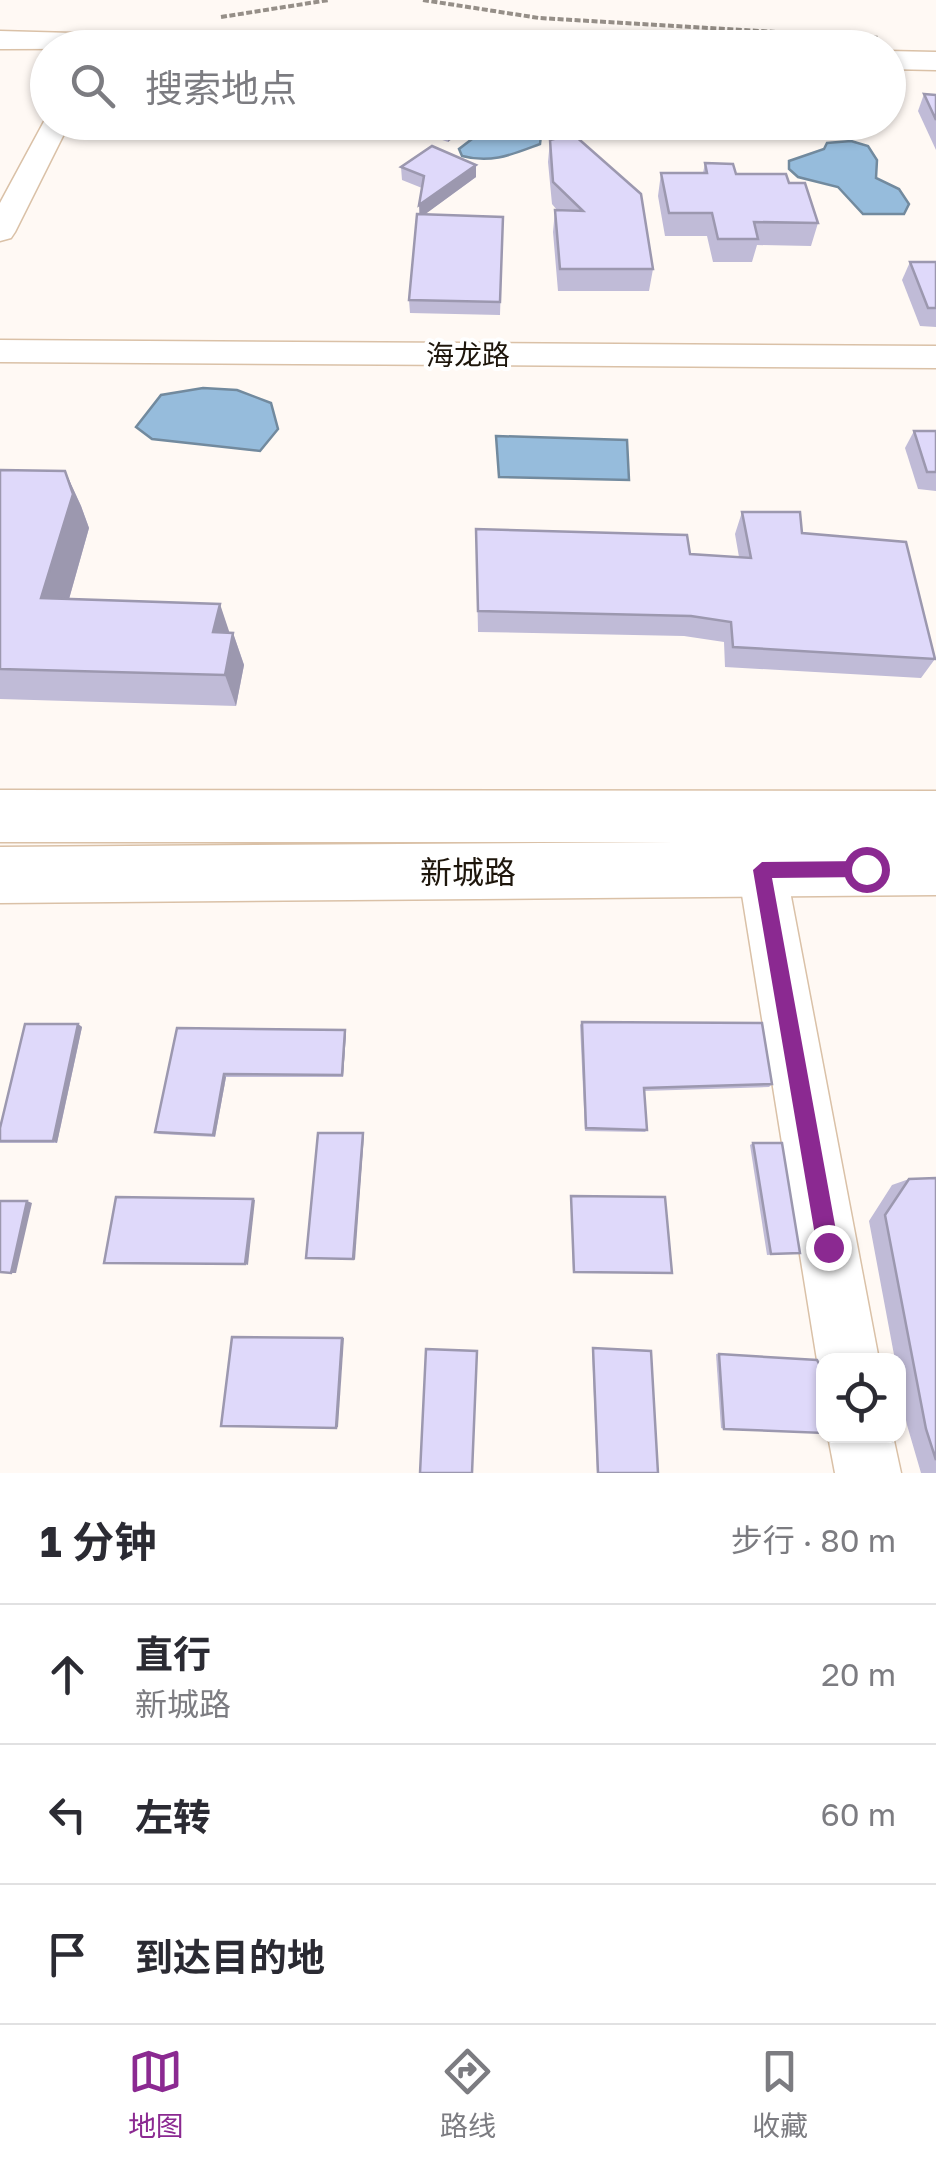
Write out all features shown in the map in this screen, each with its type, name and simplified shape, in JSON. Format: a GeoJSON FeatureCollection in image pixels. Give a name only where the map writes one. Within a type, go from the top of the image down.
{"type":"FeatureCollection","features":[{"type":"Feature","properties":{"kind":"main road"},"geometry":{"type":"LineString","coordinates":[[0,40],[30,42]]}},
{"type":"Feature","properties":{"kind":"main road"},"geometry":{"type":"LineString","coordinates":[[906,54],[936,61]]}},
{"type":"Feature","properties":{"kind":"main road","name":"新城路"},"geometry":{"type":"LineString","coordinates":[[0,816],[936,817]]}},
{"type":"Feature","properties":{"kind":"main road","name":"新城路"},"geometry":{"type":"LineString","coordinates":[[0,875],[936,868]]}},
{"type":"Feature","properties":{"kind":"street"},"geometry":{"type":"LineString","coordinates":[[0,201],[35,140]]}},
{"type":"Feature","properties":{"kind":"street"},"geometry":{"type":"LineString","coordinates":[[0,232],[48,140]]}},
{"type":"Feature","properties":{"kind":"street","name":"海龙路"},"geometry":{"type":"LineString","coordinates":[[0,351],[936,357]]}},
{"type":"Feature","properties":{"kind":"street"},"geometry":{"type":"LineString","coordinates":[[762,870],[847,1353]]}},
{"type":"Feature","properties":{"kind":"street"},"geometry":{"type":"LineString","coordinates":[[863,1443],[868,1473]]}},
{"type":"Feature","properties":{"kind":"path"},"geometry":{"type":"LineString","coordinates":[[423,0],[539,18],[669,30]]}},
{"type":"Feature","properties":{"kind":"water"},"geometry":{"type":"Polygon","coordinates":[[[471,140],[540,140],[540,144],[493,158],[462,156],[459,149],[471,140]]]}},
{"type":"Feature","properties":{"kind":"water"},"geometry":{"type":"Polygon","coordinates":[[[851,141],[868,146],[877,160],[876,178],[899,189],[909,204],[904,214],[863,214],[838,187],[798,177],[789,169],[789,161],[824,149],[827,143],[851,141]]]}},
{"type":"Feature","properties":{"kind":"water"},"geometry":{"type":"Polygon","coordinates":[[[203,388],[237,390],[271,403],[278,429],[260,451],[152,439],[136,427],[161,395],[203,388]]]}},
{"type":"Feature","properties":{"kind":"water"},"geometry":{"type":"Polygon","coordinates":[[[496,436],[627,440],[629,480],[499,477],[496,436]]]}},
{"type":"Feature","properties":{"kind":"building"},"geometry":{"type":"Polygon","coordinates":[[[924,94],[936,95],[936,120],[924,94]]]}},
{"type":"Feature","properties":{"kind":"building"},"geometry":{"type":"Polygon","coordinates":[[[550,140],[580,140],[641,194],[653,269],[560,269],[555,210],[583,211],[553,182],[550,140]]]}},
{"type":"Feature","properties":{"kind":"building"},"geometry":{"type":"Polygon","coordinates":[[[432,146],[476,165],[419,205],[424,176],[401,167],[432,146]]]}},
{"type":"Feature","properties":{"kind":"building"},"geometry":{"type":"Polygon","coordinates":[[[705,163],[733,164],[736,174],[786,174],[789,183],[805,183],[818,223],[754,222],[758,239],[718,239],[712,213],[669,213],[661,173],[707,173],[705,163]]]}},
{"type":"Feature","properties":{"kind":"building"},"geometry":{"type":"Polygon","coordinates":[[[417,214],[503,217],[500,302],[409,300],[417,214]]]}},
{"type":"Feature","properties":{"kind":"building"},"geometry":{"type":"Polygon","coordinates":[[[910,262],[936,262],[936,308],[928,308],[910,262]]]}},
{"type":"Feature","properties":{"kind":"building"},"geometry":{"type":"Polygon","coordinates":[[[914,431],[936,431],[936,472],[927,472],[914,431]]]}},
{"type":"Feature","properties":{"kind":"building"},"geometry":{"type":"Polygon","coordinates":[[[0,470],[65,471],[73,494],[41,598],[220,604],[213,632],[233,633],[225,675],[0,669],[0,470]]]}},
{"type":"Feature","properties":{"kind":"building"},"geometry":{"type":"Polygon","coordinates":[[[742,512],[800,512],[802,533],[906,542],[935,659],[733,647],[731,622],[691,616],[478,611],[476,529],[687,535],[690,554],[751,558],[742,512]]]}},
{"type":"Feature","properties":{"kind":"building"},"geometry":{"type":"Polygon","coordinates":[[[582,1022],[762,1023],[772,1084],[644,1088],[647,1130],[586,1128],[582,1022]]]}},
{"type":"Feature","properties":{"kind":"building"},"geometry":{"type":"Polygon","coordinates":[[[25,1024],[78,1024],[53,1141],[0,1141],[25,1024]]]}},
{"type":"Feature","properties":{"kind":"building"},"geometry":{"type":"Polygon","coordinates":[[[177,1028],[345,1030],[342,1075],[224,1074],[213,1135],[155,1132],[177,1028]]]}},
{"type":"Feature","properties":{"kind":"building"},"geometry":{"type":"Polygon","coordinates":[[[318,1133],[363,1133],[353,1259],[306,1258],[318,1133]]]}},
{"type":"Feature","properties":{"kind":"building"},"geometry":{"type":"Polygon","coordinates":[[[753,1143],[782,1143],[800,1253],[771,1254],[753,1143]]]}},
{"type":"Feature","properties":{"kind":"building"},"geometry":{"type":"Polygon","coordinates":[[[936,1178],[936,1460],[926,1429],[885,1215],[909,1179],[936,1178]]]}},
{"type":"Feature","properties":{"kind":"building"},"geometry":{"type":"Polygon","coordinates":[[[571,1196],[665,1197],[672,1273],[574,1272],[571,1196]]]}},
{"type":"Feature","properties":{"kind":"building"},"geometry":{"type":"Polygon","coordinates":[[[116,1197],[253,1199],[245,1264],[104,1263],[116,1197]]]}},
{"type":"Feature","properties":{"kind":"building"},"geometry":{"type":"Polygon","coordinates":[[[0,1201],[27,1201],[11,1273],[0,1272],[0,1201]]]}},
{"type":"Feature","properties":{"kind":"building"},"geometry":{"type":"Polygon","coordinates":[[[232,1337],[342,1338],[336,1428],[221,1426],[232,1337]]]}},
{"type":"Feature","properties":{"kind":"building"},"geometry":{"type":"Polygon","coordinates":[[[593,1348],[651,1351],[658,1473],[598,1473],[593,1348]]]}},
{"type":"Feature","properties":{"kind":"building"},"geometry":{"type":"Polygon","coordinates":[[[426,1349],[477,1351],[472,1473],[420,1473],[426,1349]]]}},
{"type":"Feature","properties":{"kind":"building"},"geometry":{"type":"Polygon","coordinates":[[[719,1354],[816,1360],[816,1433],[724,1429],[719,1354]]]}},
{"type":"Feature","properties":{"kind":"route"},"geometry":{"type":"LineString","coordinates":[[828,1247],[762,870],[866,869]]}}]}
